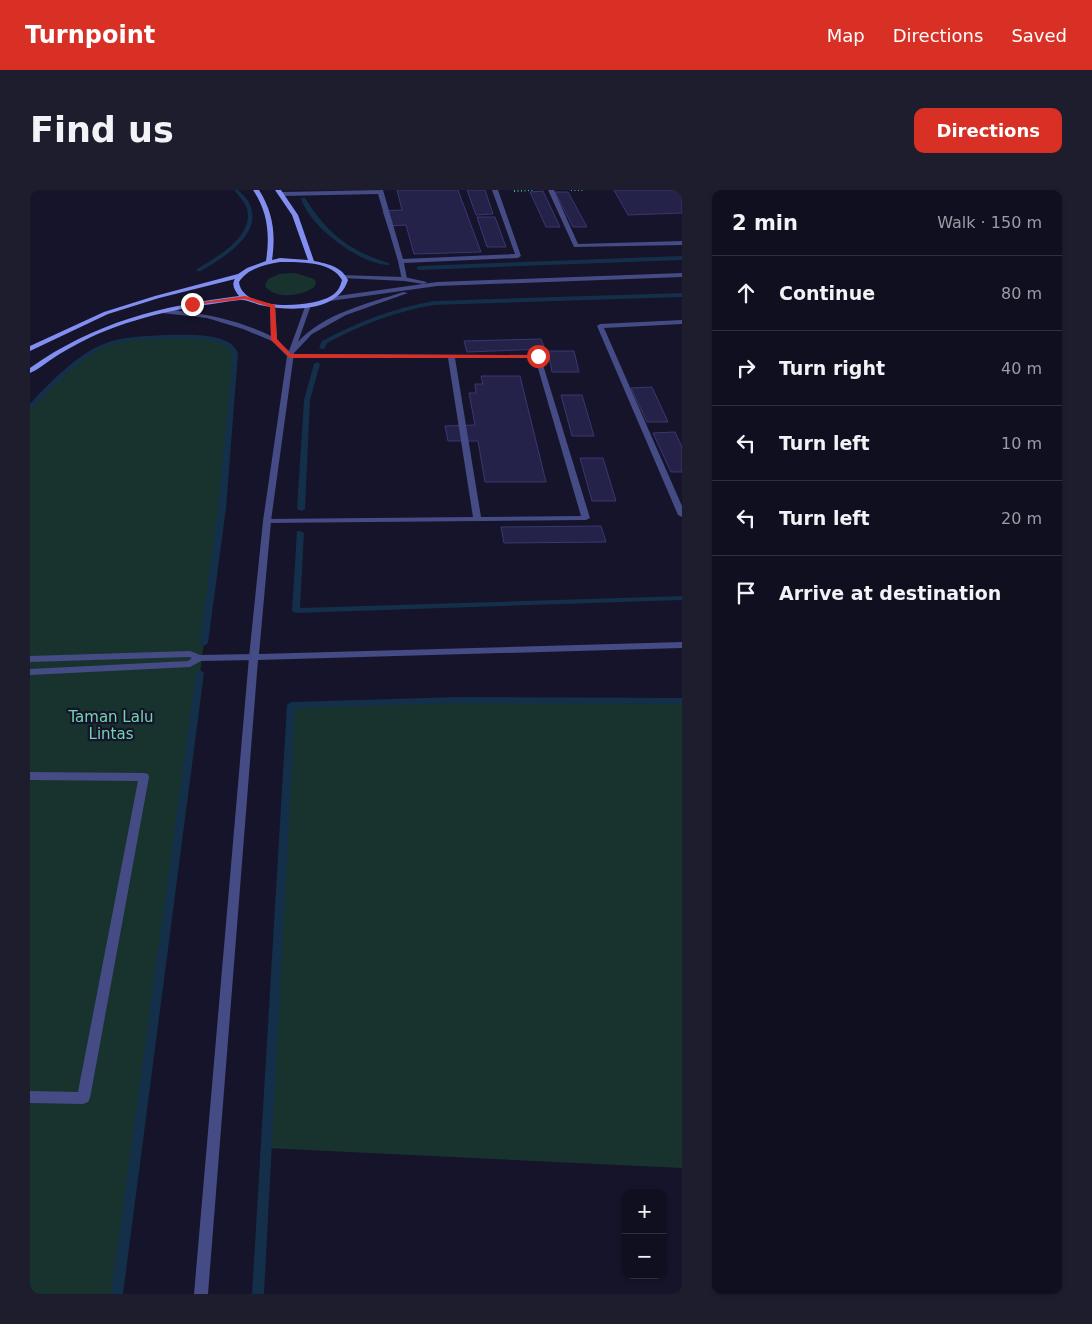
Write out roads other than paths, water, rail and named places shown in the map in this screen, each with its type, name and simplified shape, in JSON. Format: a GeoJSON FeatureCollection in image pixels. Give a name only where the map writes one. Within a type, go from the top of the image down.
{"type":"FeatureCollection","features":[{"type":"Feature","properties":{"kind":"main road"},"geometry":{"type":"LineString","coordinates":[[256,190],[261,197],[270,221],[272,244],[269,262]]}},
{"type":"Feature","properties":{"kind":"main road"},"geometry":{"type":"LineString","coordinates":[[280,192],[295,215],[311,262]]}},
{"type":"Feature","properties":{"kind":"main road"},"geometry":{"type":"LineString","coordinates":[[30,350],[106,313],[157,297],[239,276],[251,268],[269,262],[290,260],[311,262],[330,267],[342,276],[344,282],[343,288],[330,299],[308,305],[273,306],[245,298],[192,304],[127,321],[85,338],[62,350],[30,371]]}},
{"type":"Feature","properties":{"kind":"main road"},"geometry":{"type":"LineString","coordinates":[[239,276],[236,287],[245,298]]}},
{"type":"Feature","properties":{"kind":"street"},"geometry":{"type":"LineString","coordinates":[[401,261],[518,256],[495,190]]}},
{"type":"Feature","properties":{"kind":"street"},"geometry":{"type":"LineString","coordinates":[[551,190],[576,246],[682,243]]}},
{"type":"Feature","properties":{"kind":"street"},"geometry":{"type":"LineString","coordinates":[[280,192],[380,191],[401,261],[404,278]]}},
{"type":"Feature","properties":{"kind":"street"},"geometry":{"type":"LineString","coordinates":[[330,299],[437,284],[682,275]]}},
{"type":"Feature","properties":{"kind":"street"},"geometry":{"type":"LineString","coordinates":[[342,276],[404,278],[437,284]]}},
{"type":"Feature","properties":{"kind":"street"},"geometry":{"type":"LineString","coordinates":[[290,356],[310,333],[344,314],[421,286]]}},
{"type":"Feature","properties":{"kind":"street"},"geometry":{"type":"LineString","coordinates":[[201,1294],[267,521],[290,356],[308,305]]}},
{"type":"Feature","properties":{"kind":"street"},"geometry":{"type":"LineString","coordinates":[[273,306],[274,340]]}},
{"type":"Feature","properties":{"kind":"street"},"geometry":{"type":"LineString","coordinates":[[162,312],[214,317],[234,322],[274,340],[290,356],[538,356],[586,518],[267,521]]}},
{"type":"Feature","properties":{"kind":"street"},"geometry":{"type":"LineString","coordinates":[[682,322],[600,326],[682,515]]}},
{"type":"Feature","properties":{"kind":"street"},"geometry":{"type":"LineString","coordinates":[[451,357],[477,519]]}},
{"type":"Feature","properties":{"kind":"street"},"geometry":{"type":"LineString","coordinates":[[30,660],[190,654],[199,658],[682,645]]}},
{"type":"Feature","properties":{"kind":"street"},"geometry":{"type":"LineString","coordinates":[[30,672],[190,664],[199,658]]}},
{"type":"Feature","properties":{"kind":"street"},"geometry":{"type":"LineString","coordinates":[[30,776],[144,778],[83,1098],[30,1097]]}},
{"type":"Feature","properties":{"kind":"waterway"},"geometry":{"type":"LineString","coordinates":[[199,270],[226,253],[247,229],[249,209],[246,201],[236,190]]}},
{"type":"Feature","properties":{"kind":"waterway"},"geometry":{"type":"LineString","coordinates":[[303,199],[310,211],[328,232],[348,248],[360,255],[387,264]]}},
{"type":"Feature","properties":{"kind":"waterway"},"geometry":{"type":"LineString","coordinates":[[419,268],[682,258]]}},
{"type":"Feature","properties":{"kind":"waterway"},"geometry":{"type":"LineString","coordinates":[[322,348],[324,342],[363,323],[404,309],[434,303],[682,295]]}},
{"type":"Feature","properties":{"kind":"waterway"},"geometry":{"type":"LineString","coordinates":[[30,408],[44,392],[75,365],[103,346],[148,338],[189,337],[222,341],[233,348],[235,364],[222,508],[204,643]]}},
{"type":"Feature","properties":{"kind":"waterway"},"geometry":{"type":"LineString","coordinates":[[301,509],[307,400],[317,364]]}},
{"type":"Feature","properties":{"kind":"waterway"},"geometry":{"type":"LineString","coordinates":[[300,533],[296,611],[682,598]]}},
{"type":"Feature","properties":{"kind":"waterway"},"geometry":{"type":"LineString","coordinates":[[117,1294],[200,673]]}},
{"type":"Feature","properties":{"kind":"waterway"},"geometry":{"type":"LineString","coordinates":[[258,1294],[291,705],[460,700],[682,701]]}},
{"type":"Feature","properties":{"kind":"park label","name":"Taman Lalu Lintas"},"geometry":{"type":"Point","coordinates":[111,726]}}]}
